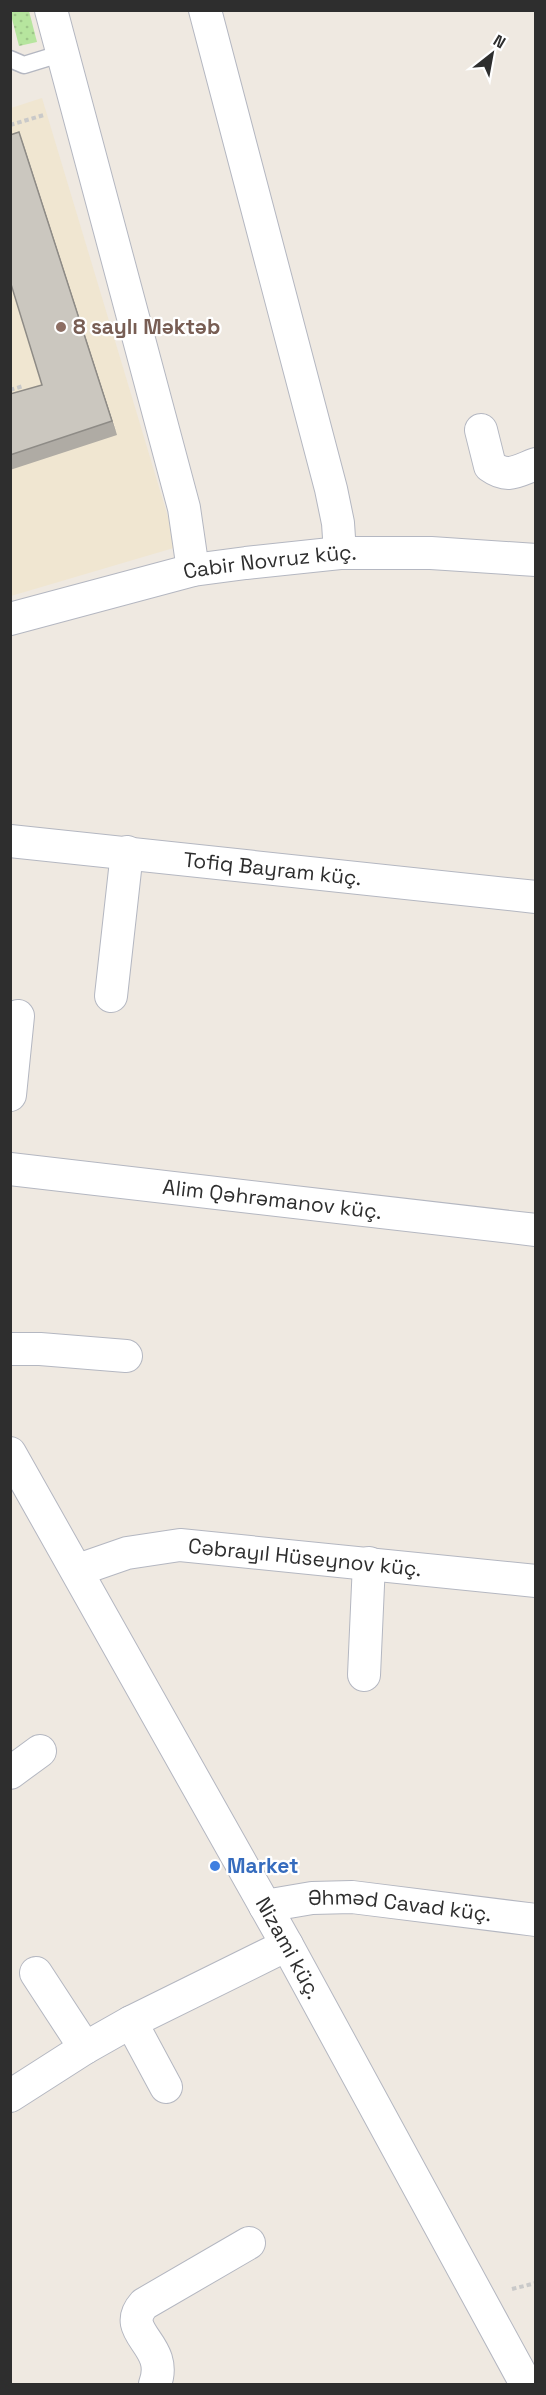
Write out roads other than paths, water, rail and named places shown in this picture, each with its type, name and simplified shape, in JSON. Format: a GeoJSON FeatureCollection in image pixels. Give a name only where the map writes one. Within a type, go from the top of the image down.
{"type":"FeatureCollection","features":[{"type":"Feature","properties":{"kind":"street"},"geometry":{"type":"LineString","coordinates":[[51,10],[184,508],[193,570]]}},
{"type":"Feature","properties":{"kind":"street"},"geometry":{"type":"LineString","coordinates":[[205,10],[332,489],[338,523],[340,554]]}},
{"type":"Feature","properties":{"kind":"street"},"geometry":{"type":"LineString","coordinates":[[482,430],[490,466],[500,473],[510,473],[536,464]]}},
{"type":"Feature","properties":{"kind":"street","name":"Cabir Novruz küç."},"geometry":{"type":"LineString","coordinates":[[10,619],[193,570],[340,554],[431,553],[536,560]]}},
{"type":"Feature","properties":{"kind":"street","name":"Tofiq Bayram küç."},"geometry":{"type":"LineString","coordinates":[[10,841],[536,897]]}},
{"type":"Feature","properties":{"kind":"street"},"geometry":{"type":"LineString","coordinates":[[111,996],[127,852]]}},
{"type":"Feature","properties":{"kind":"street"},"geometry":{"type":"LineString","coordinates":[[10,1095],[18,1016]]}},
{"type":"Feature","properties":{"kind":"street","name":"Alim Qəhrəmanov küç."},"geometry":{"type":"LineString","coordinates":[[10,1169],[536,1230]]}},
{"type":"Feature","properties":{"kind":"street"},"geometry":{"type":"LineString","coordinates":[[10,1350],[40,1349],[126,1356]]}},
{"type":"Feature","properties":{"kind":"street","name":"Nizami küç."},"geometry":{"type":"LineString","coordinates":[[10,1453],[78,1570],[287,1945],[526,2385]]}},
{"type":"Feature","properties":{"kind":"street","name":"Cəbrayıl Hüseynov küç."},"geometry":{"type":"LineString","coordinates":[[78,1570],[126,1553],[180,1545],[536,1581]]}},
{"type":"Feature","properties":{"kind":"street"},"geometry":{"type":"LineString","coordinates":[[364,1675],[369,1563]]}},
{"type":"Feature","properties":{"kind":"street"},"geometry":{"type":"LineString","coordinates":[[10,1773],[39,1751]]}},
{"type":"Feature","properties":{"kind":"street","name":"Əhməd Cavad küç."},"geometry":{"type":"LineString","coordinates":[[265,1906],[312,1898],[352,1896],[536,1920]]}},
{"type":"Feature","properties":{"kind":"street"},"geometry":{"type":"LineString","coordinates":[[10,2096],[85,2048],[131,2022],[287,1945]]}},
{"type":"Feature","properties":{"kind":"street"},"geometry":{"type":"LineString","coordinates":[[36,1973],[85,2048]]}},
{"type":"Feature","properties":{"kind":"street"},"geometry":{"type":"LineString","coordinates":[[131,2022],[166,2087]]}},
{"type":"Feature","properties":{"kind":"street"},"geometry":{"type":"LineString","coordinates":[[155,2385],[159,2372],[157,2358],[135,2323],[136,2313],[144,2304],[249,2243]]}},
{"type":"Feature","properties":{"kind":"lane"},"geometry":{"type":"LineString","coordinates":[[10,59],[24,64],[63,53]]}},
{"type":"Feature","properties":{"kind":"place","name":"8 saylı Məktəb"},"geometry":{"type":"Point","coordinates":[61,327]}},
{"type":"Feature","properties":{"kind":"place","name":"Market"},"geometry":{"type":"Point","coordinates":[215,1866]}}]}
